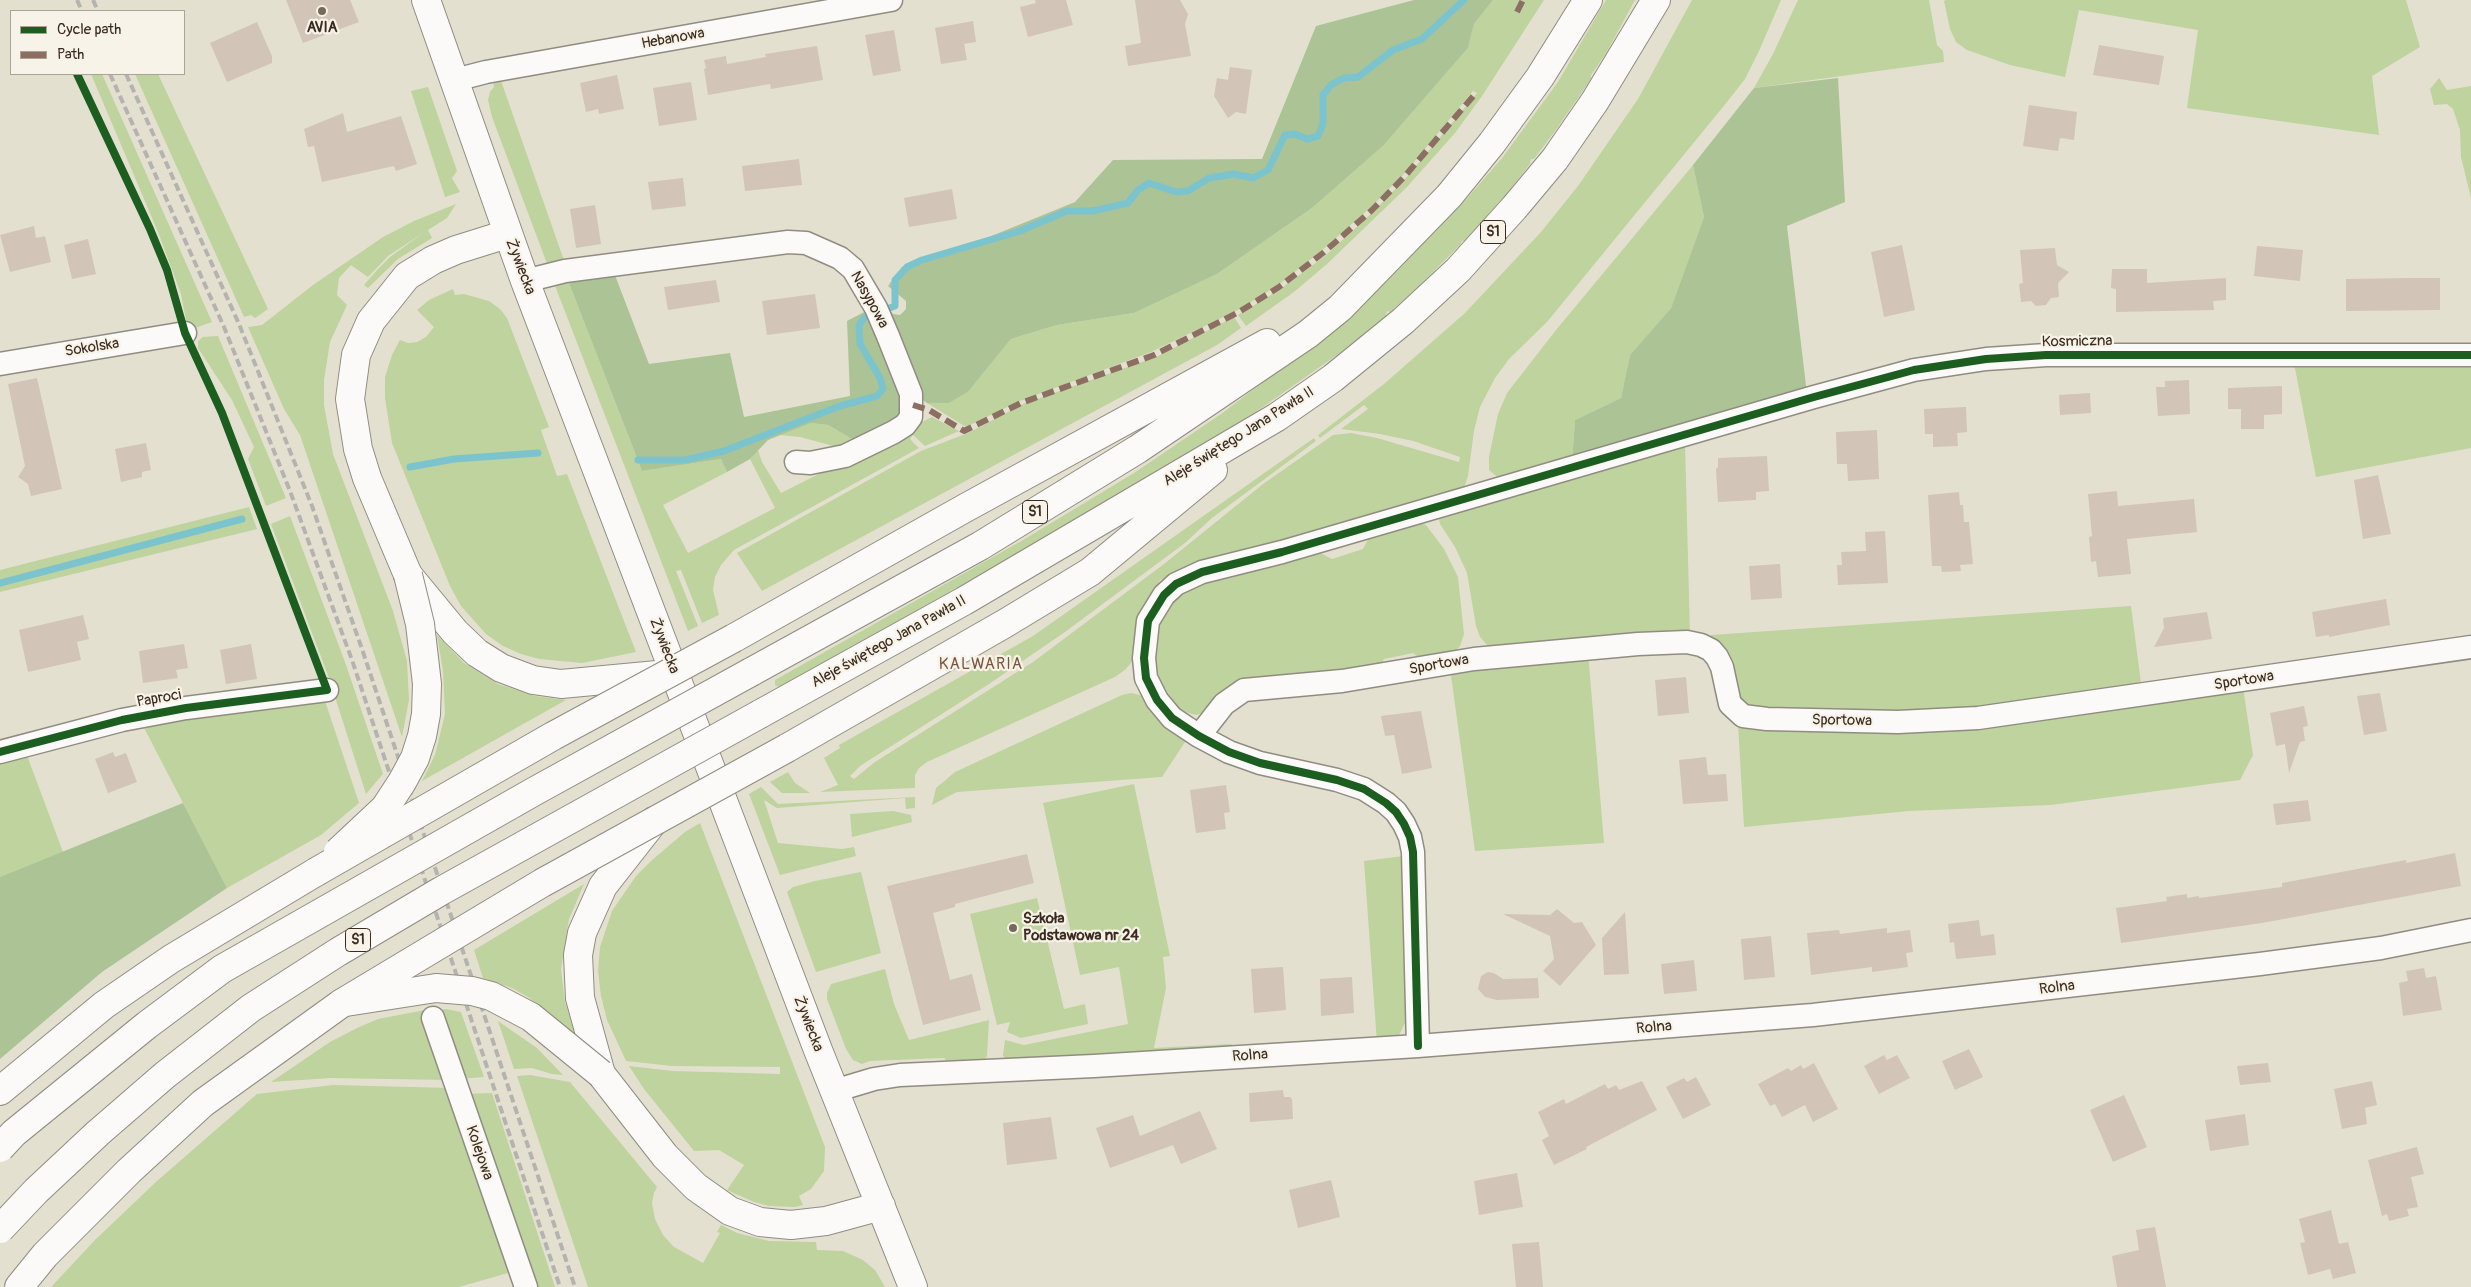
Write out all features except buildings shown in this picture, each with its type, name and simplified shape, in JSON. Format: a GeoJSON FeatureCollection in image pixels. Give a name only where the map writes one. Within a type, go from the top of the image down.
{"type":"FeatureCollection","features":[{"type":"Feature","properties":{"kind":"main road","name":"Żywiecka"},"geometry":{"type":"LineString","coordinates":[[426,0],[525,281],[834,1091],[913,1287]]}},
{"type":"Feature","properties":{"kind":"main road","name":"S1"},"geometry":{"type":"LineString","coordinates":[[0,1148],[14,1133],[112,1054],[222,970],[527,795],[988,540],[1138,449],[1308,334],[1340,308],[1449,196],[1492,143],[1540,77],[1588,0]]}},
{"type":"Feature","properties":{"kind":"main road","name":"Aleje świętego Jana Pawła II"},"geometry":{"type":"LineString","coordinates":[[0,1228],[36,1190],[165,1075],[251,1008],[330,956],[442,890],[964,601],[1277,417],[1333,378],[1403,322],[1458,270],[1514,208],[1555,159],[1595,101],[1656,0]]}},
{"type":"Feature","properties":{"kind":"main road"},"geometry":{"type":"LineString","coordinates":[[316,872],[385,808],[415,758],[426,714],[427,684],[420,624],[408,575],[367,478],[353,427],[350,399],[356,355],[370,321],[382,304],[407,276],[420,267],[456,250],[508,234]]}},
{"type":"Feature","properties":{"kind":"main road"},"geometry":{"type":"LineString","coordinates":[[0,1091],[104,1005],[171,959],[316,872],[553,736],[672,673],[975,502],[1272,340],[1308,334]]}},
{"type":"Feature","properties":{"kind":"main road"},"geometry":{"type":"LineString","coordinates":[[19,1287],[45,1255],[129,1171],[203,1103],[342,1003],[526,893],[656,819],[788,748],[1004,624],[1090,572],[1277,417]]}},
{"type":"Feature","properties":{"kind":"main road"},"geometry":{"type":"LineString","coordinates":[[408,575],[455,632],[477,653],[501,668],[533,680],[561,684],[672,673]]}},
{"type":"Feature","properties":{"kind":"main road"},"geometry":{"type":"LineString","coordinates":[[601,1074],[580,998],[578,955],[582,933],[603,886],[656,819]]}},
{"type":"Feature","properties":{"kind":"main road"},"geometry":{"type":"LineString","coordinates":[[342,1003],[436,988],[454,988],[485,994],[513,1006],[531,1017],[601,1074],[665,1156],[714,1202],[745,1218],[760,1222],[791,1225],[826,1221],[881,1206]]}},
{"type":"Feature","properties":{"kind":"street","name":"Hebanowa"},"geometry":{"type":"LineString","coordinates":[[455,80],[486,72],[891,0]]}},
{"type":"Feature","properties":{"kind":"street","name":"Nasypowa"},"geometry":{"type":"LineString","coordinates":[[525,281],[574,270],[788,242],[806,243],[840,258],[853,269],[876,308],[911,394],[913,405],[911,417],[905,425],[894,432],[846,456],[810,463],[796,462]]}},
{"type":"Feature","properties":{"kind":"street","name":"Sokolska"},"geometry":{"type":"LineString","coordinates":[[0,364],[185,333]]}},
{"type":"Feature","properties":{"kind":"street","name":"Kosmiczna"},"geometry":{"type":"LineString","coordinates":[[1418,1046],[1413,852],[1410,837],[1396,812],[1376,795],[1364,789],[1337,780],[1260,763],[1229,752],[1198,736],[1172,718],[1157,700],[1146,678],[1144,658],[1148,621],[1164,595],[1188,577],[1282,552],[1914,370],[1986,359],[2046,355],[2471,355]]}},
{"type":"Feature","properties":{"kind":"street","name":"Sportowa"},"geometry":{"type":"LineString","coordinates":[[1198,736],[1233,695],[1256,688],[1342,681],[1474,659],[1588,647],[1687,642],[1701,645],[1717,657],[1722,667],[1730,704],[1744,716],[1767,719],[1925,722],[2074,705],[2471,648]]}},
{"type":"Feature","properties":{"kind":"street","name":"Paproci"},"geometry":{"type":"LineString","coordinates":[[0,752],[58,735],[140,716],[186,708],[327,690]]}},
{"type":"Feature","properties":{"kind":"street","name":"Rolna"},"geometry":{"type":"LineString","coordinates":[[834,1091],[874,1079],[900,1075],[1094,1066],[1418,1046],[1614,1032],[1967,999],[2381,948],[2471,930]]}},
{"type":"Feature","properties":{"kind":"street","name":"Kolejowa"},"geometry":{"type":"LineString","coordinates":[[433,1018],[526,1287]]}},
{"type":"Feature","properties":{"kind":"green space"},"geometry":{"type":"Polygon","coordinates":[[[1414,0],[1493,0],[1474,24],[1468,48],[1383,146],[1312,208],[1217,274],[1134,313],[1057,325],[1011,339],[968,392],[949,403],[927,403],[914,394],[885,306],[893,314],[900,315],[906,309],[906,301],[888,286],[902,267],[917,259],[989,237],[1075,202],[1113,160],[1262,159],[1316,26],[1414,0]]]}},
{"type":"Feature","properties":{"kind":"green space"},"geometry":{"type":"Polygon","coordinates":[[[1493,0],[1544,0],[1482,96],[1455,133],[1407,187],[1327,264],[1294,292],[1246,326],[1238,315],[1279,290],[1325,256],[1373,212],[1406,178],[1477,93],[1473,91],[1404,174],[1370,208],[1277,286],[1238,310],[1151,352],[1020,401],[966,427],[927,403],[949,403],[968,392],[1011,339],[1057,325],[1134,313],[1217,274],[1312,208],[1383,146],[1468,48],[1474,24],[1493,0]]]}},
{"type":"Feature","properties":{"kind":"green space"},"geometry":{"type":"Polygon","coordinates":[[[1606,0],[1635,0],[1605,55],[1591,75],[1591,79],[1555,131],[1534,159],[1531,159],[1530,164],[1508,192],[1466,240],[1461,242],[1411,294],[1390,312],[1387,311],[1386,316],[1361,338],[1243,421],[1130,490],[1125,490],[1124,493],[838,655],[779,687],[775,685],[775,680],[1023,540],[1134,473],[1221,414],[1308,348],[1389,279],[1470,195],[1502,158],[1558,82],[1606,0]]]}},
{"type":"Feature","properties":{"kind":"green space"},"geometry":{"type":"Polygon","coordinates":[[[1692,0],[1781,0],[1745,79],[1547,322],[1509,359],[1495,378],[1480,407],[1474,431],[1468,476],[1462,494],[1160,580],[1153,595],[1133,660],[1126,669],[1115,677],[927,762],[919,768],[915,775],[915,788],[820,792],[838,785],[824,758],[840,748],[839,745],[1033,636],[1314,438],[1316,441],[1212,518],[1185,543],[1065,632],[989,684],[860,766],[850,776],[854,779],[875,762],[1033,662],[1164,564],[1263,484],[1333,435],[1351,433],[1377,438],[1459,462],[1460,457],[1413,441],[1341,429],[1368,409],[1364,405],[1320,438],[1318,435],[1384,384],[1465,313],[1541,232],[1578,186],[1638,99],[1692,0]]]}},
{"type":"Feature","properties":{"kind":"green space"},"geometry":{"type":"Polygon","coordinates":[[[1798,0],[1929,0],[1937,45],[1943,51],[1944,62],[1754,88],[1773,54],[1798,0]]]}},
{"type":"Feature","properties":{"kind":"green space"},"geometry":{"type":"Polygon","coordinates":[[[2406,0],[2420,47],[2372,76],[2379,135],[2187,108],[2198,30],[2079,10],[2065,77],[2010,65],[1967,50],[1956,42],[1950,29],[1944,1],[2406,0]]]}},
{"type":"Feature","properties":{"kind":"green space"},"geometry":{"type":"Polygon","coordinates":[[[91,75],[102,75],[212,322],[195,328],[186,320],[181,294],[158,232],[91,75]]]}},
{"type":"Feature","properties":{"kind":"green space"},"geometry":{"type":"Polygon","coordinates":[[[135,75],[158,75],[268,309],[255,318],[251,315],[244,317],[135,75]]]}},
{"type":"Feature","properties":{"kind":"green space"},"geometry":{"type":"Polygon","coordinates":[[[500,78],[566,266],[549,269],[492,117],[488,100],[490,92],[494,87],[493,80],[500,78]]]}},
{"type":"Feature","properties":{"kind":"green space"},"geometry":{"type":"Polygon","coordinates":[[[1838,78],[1845,202],[1787,226],[1807,394],[1572,461],[1575,420],[1621,398],[1630,355],[1671,308],[1704,217],[1693,165],[1754,88],[1838,78]]]}},
{"type":"Feature","properties":{"kind":"green space"},"geometry":{"type":"Polygon","coordinates":[[[2439,78],[2447,90],[2471,86],[2471,198],[2461,157],[2460,130],[2453,109],[2447,104],[2434,105],[2430,89],[2439,78]]]}},
{"type":"Feature","properties":{"kind":"green space"},"geometry":{"type":"Polygon","coordinates":[[[428,87],[457,171],[452,178],[460,192],[445,197],[411,91],[428,87]]]}},
{"type":"Feature","properties":{"kind":"green space"},"geometry":{"type":"Polygon","coordinates":[[[1693,165],[1704,217],[1671,308],[1630,355],[1621,398],[1575,420],[1572,461],[1502,481],[1489,470],[1489,457],[1498,414],[1507,393],[1556,330],[1693,165]]]}},
{"type":"Feature","properties":{"kind":"green space"},"geometry":{"type":"Polygon","coordinates":[[[456,204],[447,218],[428,230],[432,238],[398,259],[368,288],[364,285],[390,257],[423,233],[388,256],[368,277],[351,265],[339,278],[337,295],[347,305],[330,342],[324,380],[324,405],[333,454],[393,611],[407,661],[409,700],[402,737],[300,435],[284,409],[248,327],[262,325],[313,285],[383,237],[414,221],[456,204]]]}},
{"type":"Feature","properties":{"kind":"green space"},"geometry":{"type":"Polygon","coordinates":[[[613,270],[649,364],[730,353],[744,417],[850,396],[847,321],[870,309],[906,411],[857,442],[828,425],[811,423],[768,440],[750,459],[727,472],[721,459],[642,471],[567,278],[613,270]]]}},
{"type":"Feature","properties":{"kind":"green space"},"geometry":{"type":"Polygon","coordinates":[[[567,278],[642,471],[721,459],[727,472],[663,505],[688,553],[775,508],[750,459],[758,450],[762,462],[781,493],[932,417],[959,431],[925,446],[913,435],[910,439],[919,448],[734,550],[721,565],[715,577],[713,590],[719,615],[702,623],[681,570],[676,571],[698,626],[688,631],[554,283],[567,278]]]}},
{"type":"Feature","properties":{"kind":"green space"},"geometry":{"type":"Polygon","coordinates":[[[453,289],[455,295],[464,294],[489,301],[500,309],[507,318],[549,427],[541,430],[557,476],[567,474],[636,652],[582,663],[539,659],[521,654],[503,646],[486,634],[461,606],[450,586],[392,443],[385,398],[385,377],[392,355],[400,340],[408,343],[417,342],[426,337],[434,327],[417,310],[429,300],[453,289]]]}},
{"type":"Feature","properties":{"kind":"green space"},"geometry":{"type":"Polygon","coordinates":[[[1234,317],[1241,328],[1217,345],[762,591],[737,553],[921,451],[968,433],[1023,404],[1156,357],[1234,317]]]}},
{"type":"Feature","properties":{"kind":"green space"},"geometry":{"type":"Polygon","coordinates":[[[218,336],[286,498],[266,506],[248,459],[254,447],[232,400],[198,348],[198,341],[203,337],[218,336]]]}},
{"type":"Feature","properties":{"kind":"green space"},"geometry":{"type":"Polygon","coordinates":[[[2293,358],[2471,364],[2471,448],[2316,477],[2293,358]]]}},
{"type":"Feature","properties":{"kind":"green space"},"geometry":{"type":"Polygon","coordinates":[[[811,423],[828,425],[857,442],[837,447],[800,437],[780,435],[811,423]]]}},
{"type":"Feature","properties":{"kind":"green space"},"geometry":{"type":"Polygon","coordinates":[[[1685,442],[1690,637],[1497,650],[1487,645],[1480,637],[1476,626],[1467,573],[1455,547],[1440,524],[1439,519],[1442,513],[1685,442]]]}},
{"type":"Feature","properties":{"kind":"green space"},"geometry":{"type":"Polygon","coordinates":[[[249,507],[257,529],[0,592],[0,570],[249,507]]]}},
{"type":"Feature","properties":{"kind":"green space"},"geometry":{"type":"Polygon","coordinates":[[[290,516],[345,662],[383,774],[366,794],[329,678],[271,524],[290,516]]]}},
{"type":"Feature","properties":{"kind":"green space"},"geometry":{"type":"Polygon","coordinates":[[[1415,522],[1426,525],[1444,549],[1458,577],[1464,634],[1460,646],[1454,653],[1420,659],[1413,653],[1384,659],[1378,669],[1246,682],[1203,713],[1196,715],[1178,710],[1160,685],[1155,670],[1153,654],[1158,623],[1175,600],[1187,589],[1203,581],[1314,550],[1332,559],[1363,549],[1372,532],[1415,522]]]}},
{"type":"Feature","properties":{"kind":"green space"},"geometry":{"type":"Polygon","coordinates":[[[2131,606],[2142,691],[1923,717],[1745,709],[1711,641],[1711,635],[2131,606]]]}},
{"type":"Feature","properties":{"kind":"green space"},"geometry":{"type":"Polygon","coordinates":[[[437,635],[464,663],[498,684],[535,696],[566,700],[422,781],[435,755],[445,714],[443,671],[437,635]]]}},
{"type":"Feature","properties":{"kind":"green space"},"geometry":{"type":"Polygon","coordinates":[[[1588,652],[1604,843],[1475,851],[1450,668],[1588,652]]]}},
{"type":"Feature","properties":{"kind":"green space"},"geometry":{"type":"Polygon","coordinates":[[[2243,687],[2253,755],[2240,780],[2051,805],[1909,811],[1744,827],[1738,725],[2243,687]]]}},
{"type":"Feature","properties":{"kind":"green space"},"geometry":{"type":"Polygon","coordinates":[[[1131,693],[1140,695],[1148,701],[1187,739],[1162,777],[957,792],[932,805],[936,788],[955,772],[1122,695],[1131,693]]]}},
{"type":"Feature","properties":{"kind":"green space"},"geometry":{"type":"Polygon","coordinates":[[[325,701],[359,803],[321,835],[227,888],[141,722],[325,701]]]}},
{"type":"Feature","properties":{"kind":"green space"},"geometry":{"type":"Polygon","coordinates":[[[25,750],[63,852],[0,877],[0,757],[25,750]]]}},
{"type":"Feature","properties":{"kind":"green space"},"geometry":{"type":"Polygon","coordinates":[[[788,772],[795,783],[810,793],[782,793],[770,782],[788,772]]]}},
{"type":"Feature","properties":{"kind":"green space"},"geometry":{"type":"Polygon","coordinates":[[[1134,784],[1170,956],[1163,957],[1166,988],[1154,1048],[1232,1044],[1230,1052],[1007,1062],[1003,1055],[1005,1040],[1024,1045],[1128,1024],[1119,967],[1080,975],[1043,803],[1134,784]]]}},
{"type":"Feature","properties":{"kind":"green space"},"geometry":{"type":"Polygon","coordinates":[[[761,787],[778,804],[915,797],[915,808],[906,809],[905,798],[777,808],[764,800],[778,843],[842,849],[854,847],[856,856],[780,875],[749,794],[761,787]]]}},
{"type":"Feature","properties":{"kind":"green space"},"geometry":{"type":"Polygon","coordinates":[[[183,803],[227,888],[102,972],[0,1059],[0,877],[183,803]]]}},
{"type":"Feature","properties":{"kind":"green space"},"geometry":{"type":"Polygon","coordinates":[[[893,811],[911,815],[912,822],[852,837],[850,814],[893,811]]]}},
{"type":"Feature","properties":{"kind":"green space"},"geometry":{"type":"Polygon","coordinates":[[[700,823],[825,1147],[824,1171],[811,1189],[799,1196],[803,1205],[795,1207],[769,1206],[754,1202],[727,1190],[744,1165],[719,1150],[694,1151],[644,1089],[629,1066],[673,1071],[780,1074],[780,1067],[672,1066],[626,1061],[607,1020],[601,996],[598,971],[600,947],[612,911],[636,876],[651,861],[685,832],[700,823]]]}},
{"type":"Feature","properties":{"kind":"green space"},"geometry":{"type":"Polygon","coordinates":[[[1403,856],[1406,1021],[1398,1037],[1377,1043],[1364,861],[1403,856]]]}},
{"type":"Feature","properties":{"kind":"green space"},"geometry":{"type":"Polygon","coordinates":[[[861,872],[881,953],[816,972],[787,892],[793,887],[815,881],[861,872]]]}},
{"type":"Feature","properties":{"kind":"green space"},"geometry":{"type":"Polygon","coordinates":[[[584,884],[569,919],[561,969],[565,1002],[576,1036],[528,997],[512,988],[483,978],[474,950],[584,884]]]}},
{"type":"Feature","properties":{"kind":"green space"},"geometry":{"type":"Polygon","coordinates":[[[1037,898],[1064,1009],[1085,1004],[1088,1024],[1021,1038],[1007,1032],[1010,1022],[997,1025],[970,914],[1037,898]]]}},
{"type":"Feature","properties":{"kind":"green space"},"geometry":{"type":"Polygon","coordinates":[[[885,969],[894,1004],[909,1040],[989,1020],[987,1056],[983,1063],[949,1064],[944,1058],[870,1061],[862,1064],[853,1060],[846,1049],[827,999],[827,993],[831,984],[885,969]]]}},
{"type":"Feature","properties":{"kind":"green space"},"geometry":{"type":"Polygon","coordinates":[[[446,1009],[461,1012],[484,1077],[460,1079],[436,1010],[446,1009]]]}},
{"type":"Feature","properties":{"kind":"green space"},"geometry":{"type":"Polygon","coordinates":[[[425,1010],[447,1080],[331,1078],[271,1082],[330,1042],[357,1028],[378,1019],[425,1010]]]}},
{"type":"Feature","properties":{"kind":"green space"},"geometry":{"type":"Polygon","coordinates":[[[498,1021],[537,1048],[563,1075],[532,1068],[514,1069],[498,1021]]]}},
{"type":"Feature","properties":{"kind":"green space"},"geometry":{"type":"Polygon","coordinates":[[[530,1075],[570,1082],[657,1187],[652,1203],[655,1219],[663,1235],[674,1247],[703,1263],[720,1233],[717,1232],[721,1225],[737,1233],[769,1241],[816,1242],[817,1250],[843,1251],[863,1260],[875,1270],[885,1287],[588,1287],[517,1076],[530,1075]]]}},
{"type":"Feature","properties":{"kind":"green space"},"geometry":{"type":"Polygon","coordinates":[[[333,1085],[450,1088],[515,1271],[459,1287],[51,1287],[96,1239],[157,1181],[257,1094],[333,1085]]]}},
{"type":"Feature","properties":{"kind":"green space"},"geometry":{"type":"Polygon","coordinates":[[[492,1093],[555,1287],[534,1287],[464,1094],[492,1093]]]}},
{"type":"Feature","properties":{"kind":"waterway"},"geometry":{"type":"LineString","coordinates":[[884,310],[895,306],[895,280],[907,267],[922,260],[1020,231],[1067,211],[1093,211],[1128,203],[1138,190],[1149,183],[1176,192],[1188,191],[1209,178],[1234,174],[1253,178],[1268,170],[1285,135],[1295,134],[1307,139],[1318,136],[1323,124],[1323,95],[1331,85],[1344,78],[1358,77],[1393,50],[1422,39],[1464,0]]}},
{"type":"Feature","properties":{"kind":"waterway"},"geometry":{"type":"LineString","coordinates":[[638,460],[685,460],[724,451],[840,406],[877,396],[883,389],[880,378],[860,344],[859,325],[864,318]]}},
{"type":"Feature","properties":{"kind":"waterway"},"geometry":{"type":"LineString","coordinates":[[410,467],[454,459],[538,453]]}},
{"type":"Feature","properties":{"kind":"waterway"},"geometry":{"type":"LineString","coordinates":[[0,583],[242,519]]}},
{"type":"Feature","properties":{"kind":"railway"},"geometry":{"type":"LineString","coordinates":[[77,0],[82,10]]}},
{"type":"Feature","properties":{"kind":"railway"},"geometry":{"type":"LineString","coordinates":[[93,0],[98,10]]}},
{"type":"Feature","properties":{"kind":"railway"},"geometry":{"type":"LineString","coordinates":[[110,75],[224,327],[290,491],[352,660],[560,1287]]}},
{"type":"Feature","properties":{"kind":"railway"},"geometry":{"type":"LineString","coordinates":[[126,75],[239,324],[312,506],[363,652],[575,1287]]}},
{"type":"Feature","properties":{"kind":"marked path"},"geometry":{"type":"LineString","coordinates":[[1517,12],[1523,0]]}},
{"type":"Feature","properties":{"kind":"marked path"},"geometry":{"type":"LineString","coordinates":[[913,405],[929,410],[964,431],[1021,403],[1154,355],[1239,312],[1279,287],[1323,253],[1372,210],[1405,176],[1475,94]]}},
{"type":"Feature","properties":{"kind":"cycle path"},"geometry":{"type":"LineString","coordinates":[[0,752],[122,720],[186,708],[327,690],[222,413],[185,333],[167,270],[150,229],[77,75]]}},
{"type":"Feature","properties":{"kind":"cycle path"},"geometry":{"type":"LineString","coordinates":[[1418,1046],[1413,852],[1410,837],[1404,824],[1396,812],[1386,803],[1364,789],[1337,780],[1260,763],[1229,752],[1199,736],[1172,718],[1157,700],[1146,678],[1144,658],[1148,621],[1164,595],[1176,584],[1202,572],[1282,552],[1814,397],[1914,370],[1986,359],[2046,355],[2471,355]]}},
{"type":"Feature","properties":{"kind":"place","name":"AVIA"},"geometry":{"type":"Point","coordinates":[322,11]}},
{"type":"Feature","properties":{"kind":"place","name":"Szkoła Podstawowa nr 24"},"geometry":{"type":"Point","coordinates":[1013,928]}},
{"type":"Feature","properties":{"kind":"district","name":"KALWARIA"},"geometry":{"type":"Point","coordinates":[981,665]}}]}
